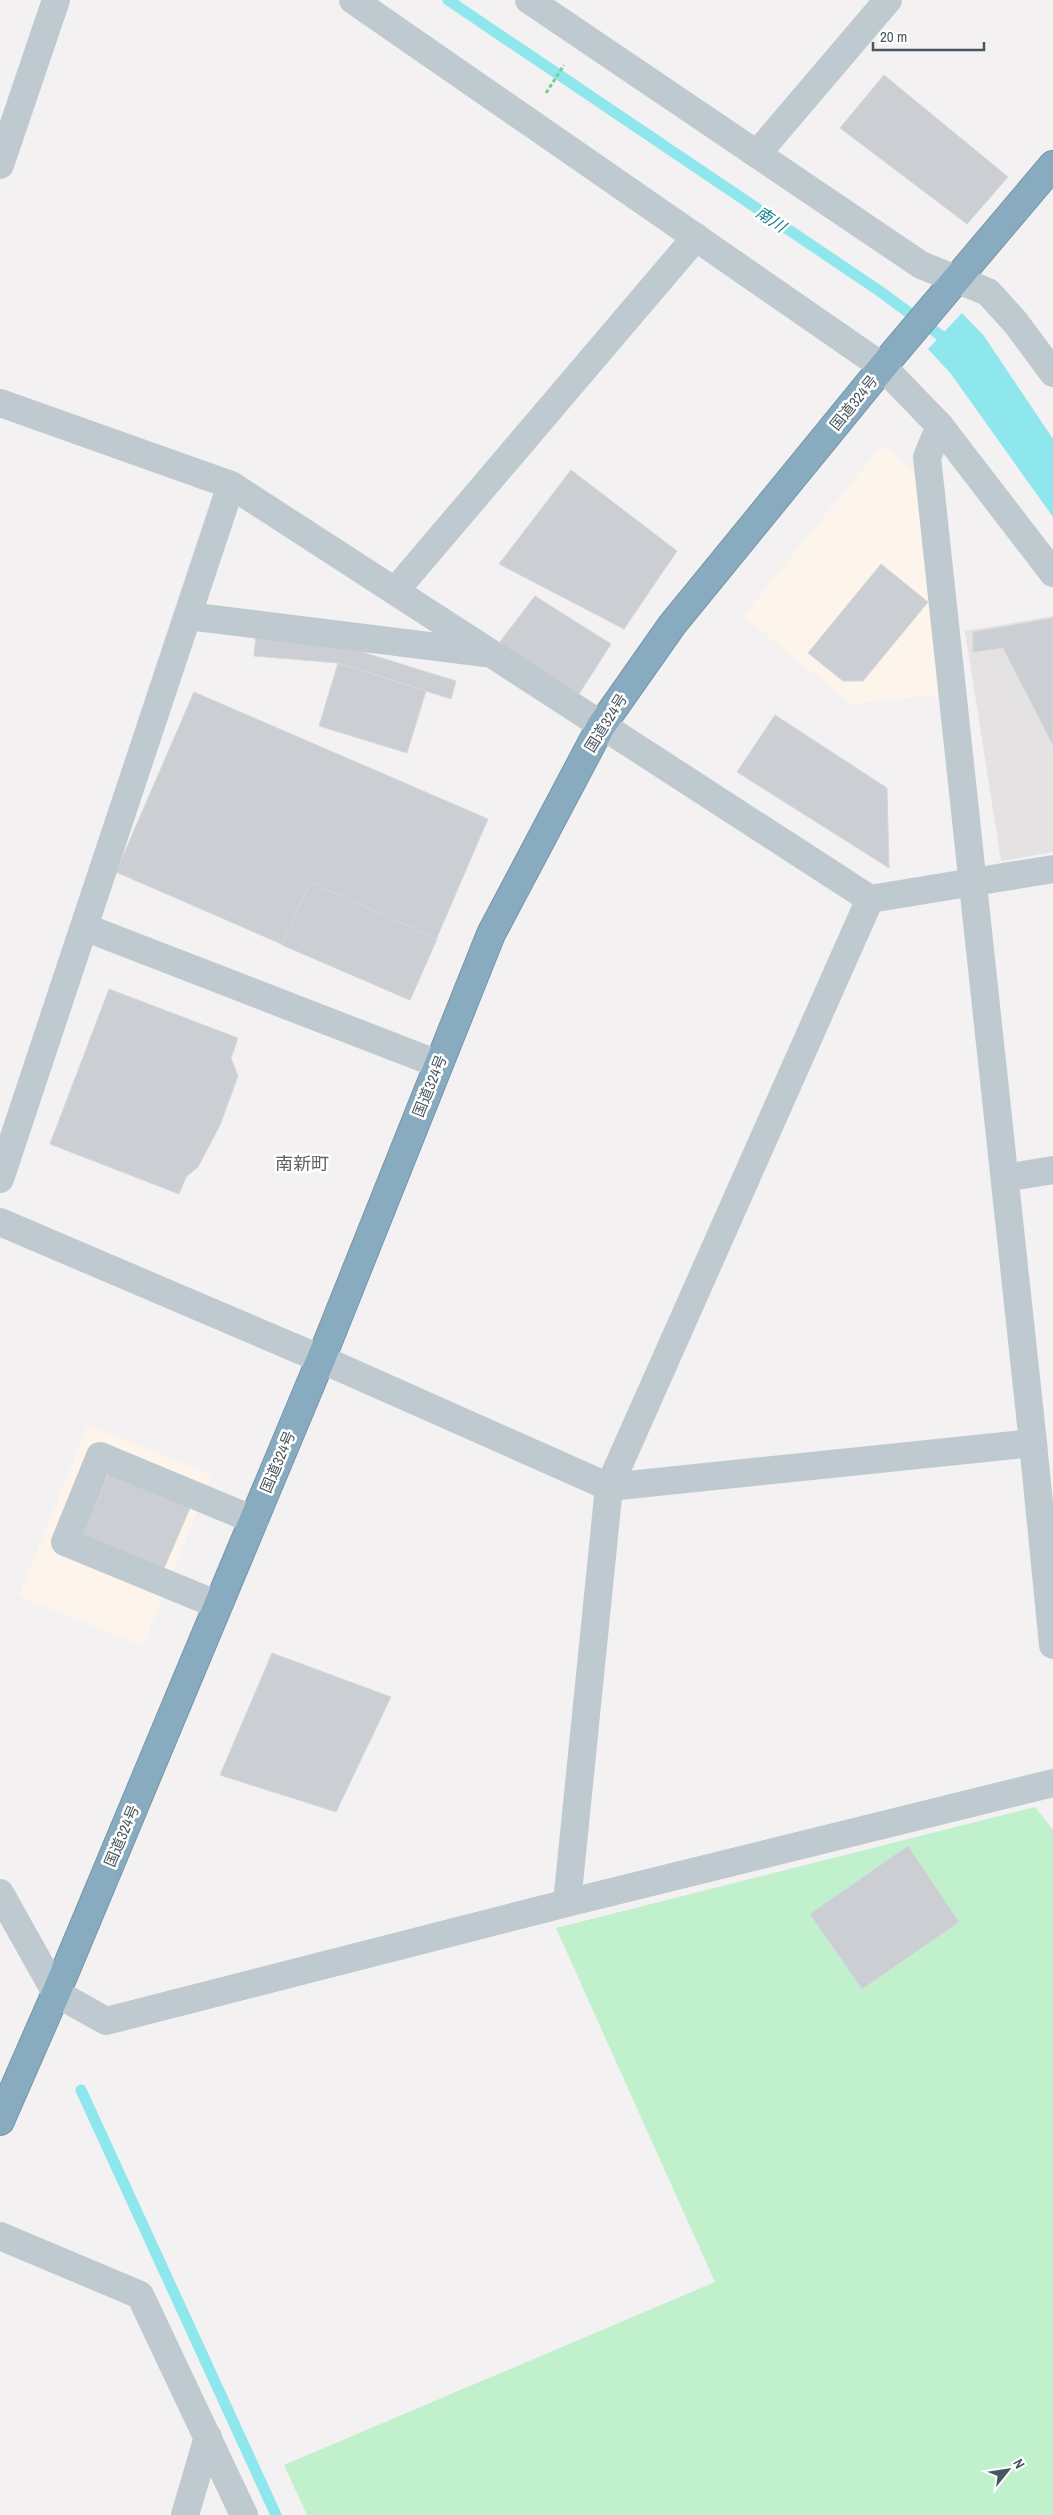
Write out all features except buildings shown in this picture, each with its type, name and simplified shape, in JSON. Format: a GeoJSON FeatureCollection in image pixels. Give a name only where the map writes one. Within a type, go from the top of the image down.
{"type":"FeatureCollection","features":[{"type":"Feature","properties":{"kind":"highway","name":"国道324号"},"geometry":{"type":"LineString","coordinates":[[0,2121],[56,1993],[321,1359],[491,934],[601,726],[672,625],[888,360],[1053,165]]}},
{"type":"Feature","properties":{"kind":"street"},"geometry":{"type":"LineString","coordinates":[[0,165],[56,0]]}},
{"type":"Feature","properties":{"kind":"street"},"geometry":{"type":"LineString","coordinates":[[353,0],[696,237],[888,360],[1053,573]]}},
{"type":"Feature","properties":{"kind":"street"},"geometry":{"type":"LineString","coordinates":[[529,0],[921,265],[950,287],[988,292],[1016,323],[1053,374]]}},
{"type":"Feature","properties":{"kind":"street"},"geometry":{"type":"LineString","coordinates":[[757,154],[888,0]]}},
{"type":"Feature","properties":{"kind":"street"},"geometry":{"type":"LineString","coordinates":[[396,591],[696,237]]}},
{"type":"Feature","properties":{"kind":"street"},"geometry":{"type":"LineString","coordinates":[[0,404],[231,485],[870,899],[973,884],[1053,869]]}},
{"type":"Feature","properties":{"kind":"street"},"geometry":{"type":"LineString","coordinates":[[940,426],[927,456],[1034,1443],[1053,1646]]}},
{"type":"Feature","properties":{"kind":"street"},"geometry":{"type":"LineString","coordinates":[[0,1179],[231,485]]}},
{"type":"Feature","properties":{"kind":"street"},"geometry":{"type":"LineString","coordinates":[[188,616],[492,654]]}},
{"type":"Feature","properties":{"kind":"street"},"geometry":{"type":"LineString","coordinates":[[567,1903],[609,1487],[870,899]]}},
{"type":"Feature","properties":{"kind":"street"},"geometry":{"type":"LineString","coordinates":[[84,927],[438,1064]]}},
{"type":"Feature","properties":{"kind":"street"},"geometry":{"type":"LineString","coordinates":[[1004,1178],[1053,1170]]}},
{"type":"Feature","properties":{"kind":"street"},"geometry":{"type":"LineString","coordinates":[[0,1222],[321,1359],[609,1487],[1034,1443]]}},
{"type":"Feature","properties":{"kind":"street"},"geometry":{"type":"LineString","coordinates":[[218,1605],[65,1542],[100,1456],[254,1520]]}},
{"type":"Feature","properties":{"kind":"street"},"geometry":{"type":"LineString","coordinates":[[0,1893],[56,1993],[106,2021],[567,1903],[1053,1783]]}},
{"type":"Feature","properties":{"kind":"street"},"geometry":{"type":"LineString","coordinates":[[0,2236],[140,2295],[244,2515]]}},
{"type":"Feature","properties":{"kind":"street"},"geometry":{"type":"LineString","coordinates":[[185,2515],[208,2438]]}},
{"type":"Feature","properties":{"kind":"path"},"geometry":{"type":"LineString","coordinates":[[544,95],[570,57]]}},
{"type":"Feature","properties":{"kind":"shaded area"},"geometry":{"type":"Polygon","coordinates":[[[882,445],[917,473],[944,694],[852,704],[743,616],[882,445]]]}},
{"type":"Feature","properties":{"kind":"shaded area"},"geometry":{"type":"Polygon","coordinates":[[[1053,616],[1053,852],[1001,861],[965,631],[1053,616]]]}},
{"type":"Feature","properties":{"kind":"shaded area"},"geometry":{"type":"Polygon","coordinates":[[[88,1425],[212,1475],[143,1646],[19,1596],[88,1425]]]}},
{"type":"Feature","properties":{"kind":"green space"},"geometry":{"type":"Polygon","coordinates":[[[1035,1807],[1053,1830],[1053,2515],[307,2515],[284,2465],[715,2282],[556,1928],[1035,1807]]]}},
{"type":"Feature","properties":{"kind":"water"},"geometry":{"type":"Polygon","coordinates":[[[962,313],[984,336],[1053,439],[1053,517],[951,374],[928,349],[962,313]]]}},
{"type":"Feature","properties":{"kind":"waterway","name":"南川"},"geometry":{"type":"LineString","coordinates":[[448,0],[878,290],[952,344]]}},
{"type":"Feature","properties":{"kind":"waterway"},"geometry":{"type":"LineString","coordinates":[[81,2090],[276,2515]]}},
{"type":"Feature","properties":{"kind":"district","name":"南新町"},"geometry":{"type":"Point","coordinates":[302,1164]}}]}
